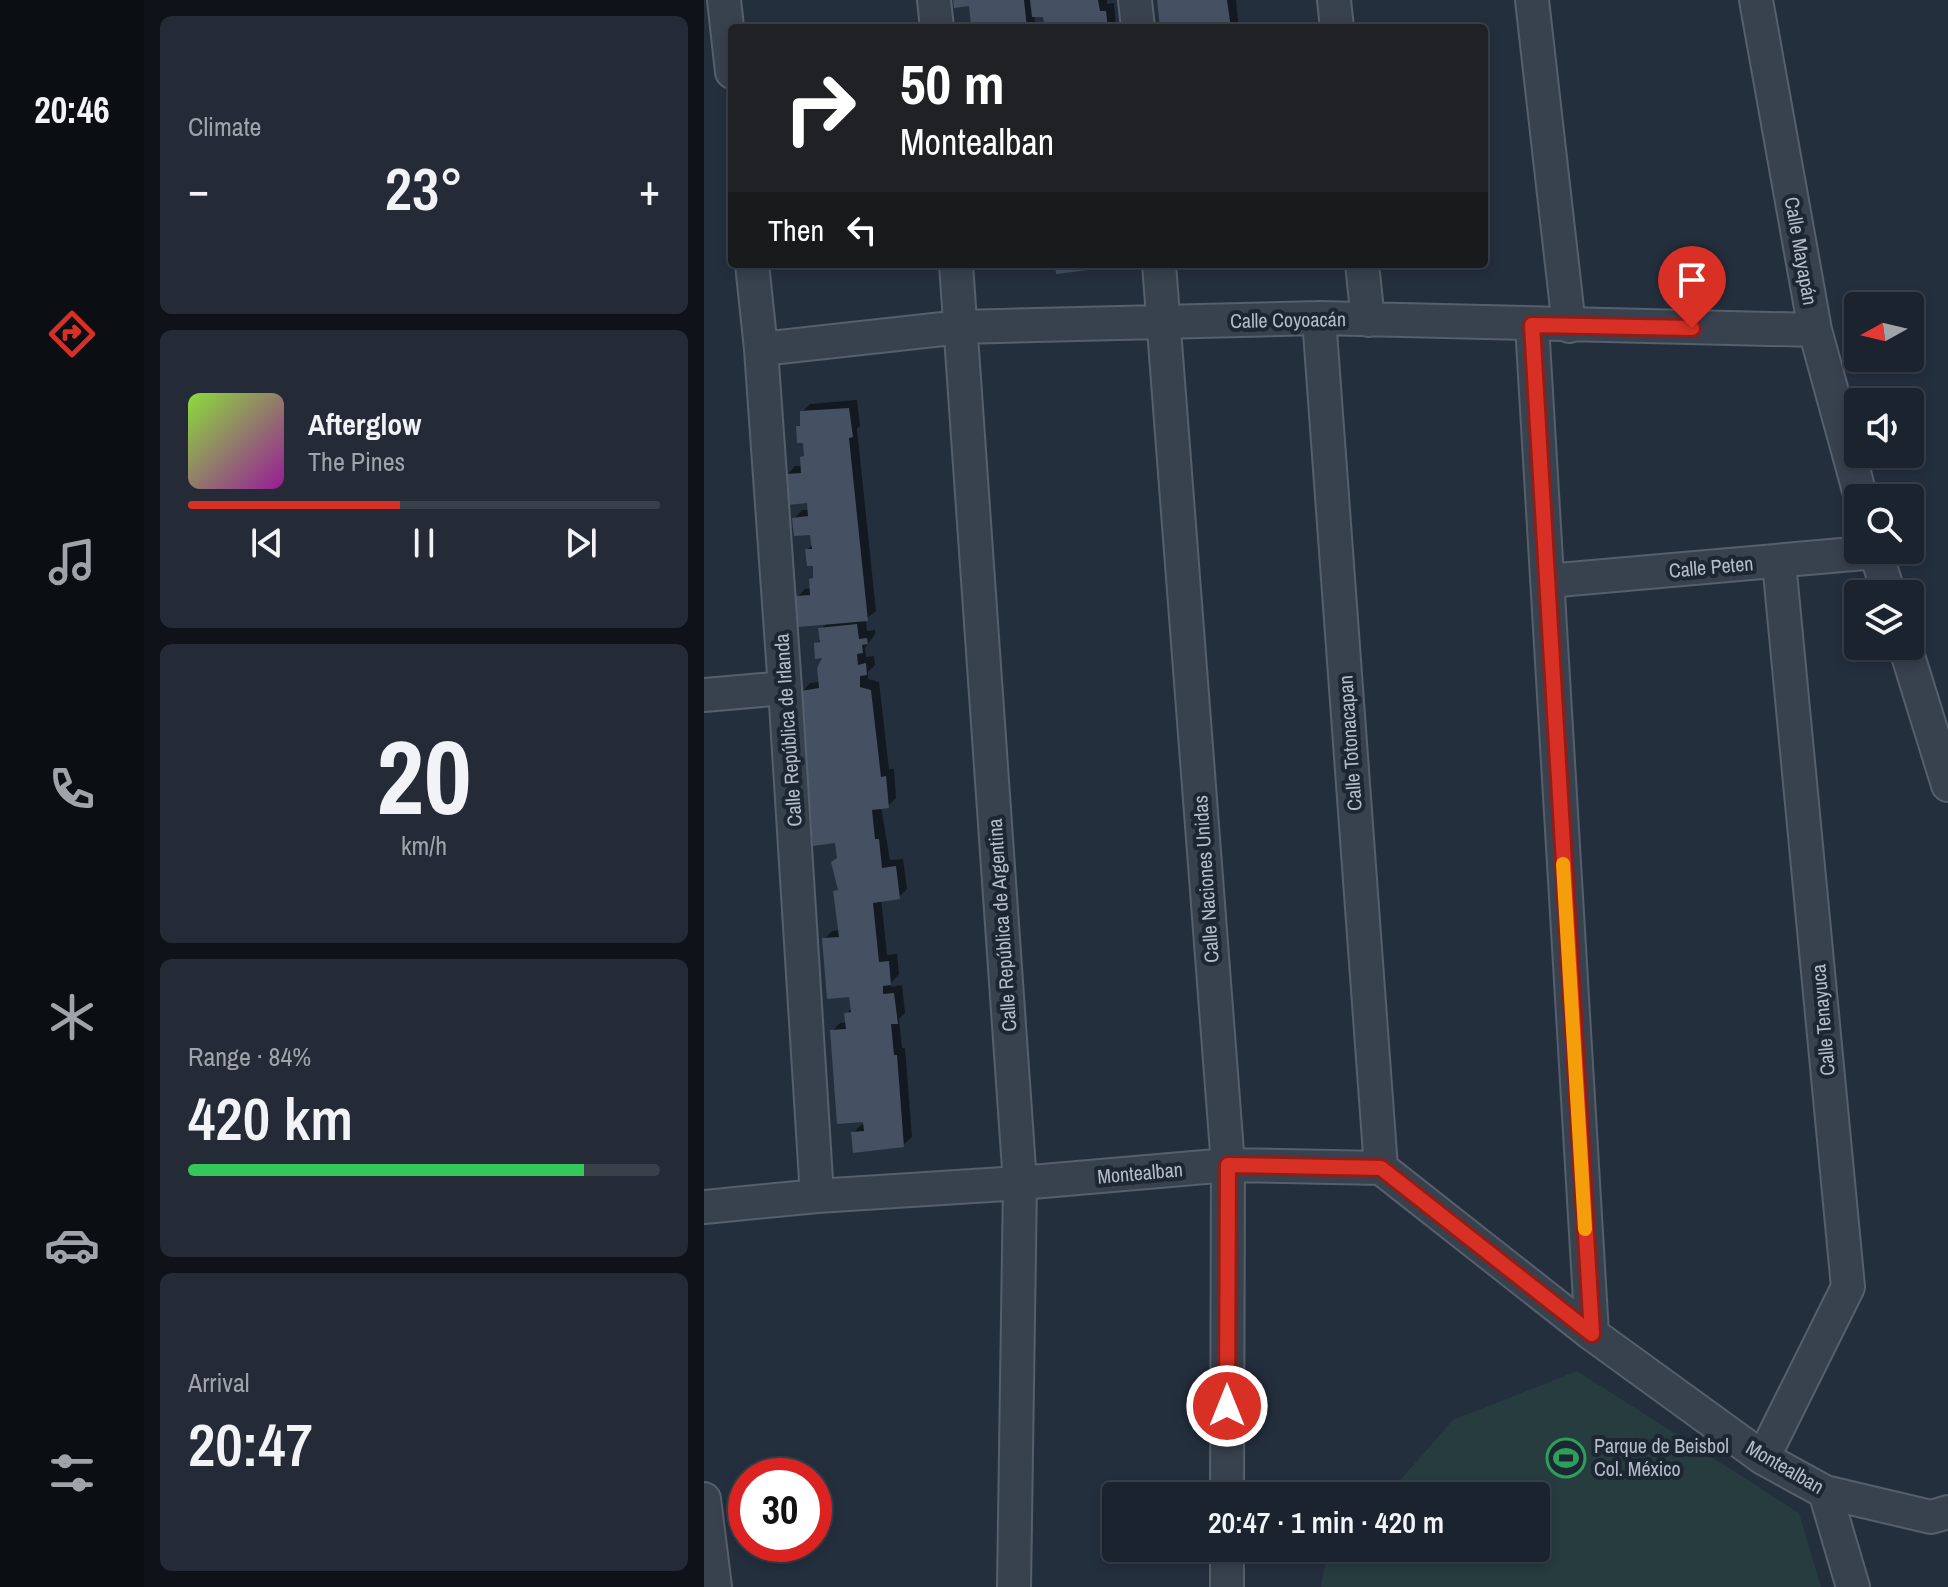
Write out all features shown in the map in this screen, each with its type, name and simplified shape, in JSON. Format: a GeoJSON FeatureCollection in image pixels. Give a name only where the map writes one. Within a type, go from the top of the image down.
{"type":"FeatureCollection","features":[{"type":"Feature","properties":{"kind":"street"},"geometry":{"type":"LineString","coordinates":[[724,0],[728,36]]}},
{"type":"Feature","properties":{"kind":"street"},"geometry":{"type":"LineString","coordinates":[[934,0],[937,24]]}},
{"type":"Feature","properties":{"kind":"street"},"geometry":{"type":"LineString","coordinates":[[1135,0],[1138,24]]}},
{"type":"Feature","properties":{"kind":"street"},"geometry":{"type":"LineString","coordinates":[[1334,0],[1337,24]]}},
{"type":"Feature","properties":{"kind":"street"},"geometry":{"type":"LineString","coordinates":[[1532,0],[1569,326]]}},
{"type":"Feature","properties":{"kind":"street","name":"Calle Mayapán"},"geometry":{"type":"LineString","coordinates":[[1756,0],[1815,330],[1857,484]]}},
{"type":"Feature","properties":{"kind":"street","name":"Calle República de Irlanda"},"geometry":{"type":"LineString","coordinates":[[752,268],[785,688],[817,1196]]}},
{"type":"Feature","properties":{"kind":"street","name":"Calle República de Argentina"},"geometry":{"type":"LineString","coordinates":[[956,268],[1020,1183],[1014,1587]]}},
{"type":"Feature","properties":{"kind":"street","name":"Calle Naciones Unidas"},"geometry":{"type":"LineString","coordinates":[[1159,268],[1228,1165],[1227,1482]]}},
{"type":"Feature","properties":{"kind":"street"},"geometry":{"type":"LineString","coordinates":[[1362,268],[1368,320]]}},
{"type":"Feature","properties":{"kind":"street","name":"Calle Coyoacán"},"geometry":{"type":"LineString","coordinates":[[761,349],[961,327],[1319,318],[1815,330]]}},
{"type":"Feature","properties":{"kind":"street","name":"Calle Totonacapan"},"geometry":{"type":"LineString","coordinates":[[1319,318],[1381,1168]]}},
{"type":"Feature","properties":{"kind":"street"},"geometry":{"type":"LineString","coordinates":[[1532,325],[1592,1334]]}},
{"type":"Feature","properties":{"kind":"street","name":"Calle Peten"},"geometry":{"type":"LineString","coordinates":[[1547,581],[1844,555]]}},
{"type":"Feature","properties":{"kind":"street","name":"Calle Tenayuca"},"geometry":{"type":"LineString","coordinates":[[1763,1458],[1848,1287],[1779,562]]}},
{"type":"Feature","properties":{"kind":"street"},"geometry":{"type":"LineString","coordinates":[[1909,660],[1948,785]]}},
{"type":"Feature","properties":{"kind":"street"},"geometry":{"type":"LineString","coordinates":[[704,695],[785,688]]}},
{"type":"Feature","properties":{"kind":"street","name":"Montealban"},"geometry":{"type":"LineString","coordinates":[[704,1207],[1228,1165],[1381,1168],[1592,1334],[1763,1458],[1825,1492],[1931,1517],[1948,1512]]}},
{"type":"Feature","properties":{"kind":"street"},"geometry":{"type":"LineString","coordinates":[[1825,1492],[1853,1587]]}},
{"type":"Feature","properties":{"kind":"street"},"geometry":{"type":"LineString","coordinates":[[704,1499],[715,1587]]}},
{"type":"Feature","properties":{"kind":"street"},"geometry":{"type":"LineString","coordinates":[[1227,1562],[1227,1587]]}},
{"type":"Feature","properties":{"kind":"green space","name":"Parque de Beisbol Col. México"},"geometry":{"type":"Polygon","coordinates":[[[1577,1371],[1799,1513],[1821,1587],[1321,1587],[1328,1562],[1550,1562],[1550,1482],[1398,1482],[1453,1420],[1577,1371]]]}},
{"type":"Feature","properties":{"kind":"building"},"geometry":{"type":"Polygon","coordinates":[[[953,0],[1024,0],[1027,24],[971,24],[969,6],[954,8],[953,0]]]}},
{"type":"Feature","properties":{"kind":"building"},"geometry":{"type":"Polygon","coordinates":[[[1030,0],[1098,0],[1100,11],[1106,11],[1108,24],[1044,24],[1043,17],[1032,17],[1030,0]]]}},
{"type":"Feature","properties":{"kind":"building"},"geometry":{"type":"Polygon","coordinates":[[[1157,0],[1227,0],[1230,24],[1160,24],[1157,0]]]}},
{"type":"Feature","properties":{"kind":"building"},"geometry":{"type":"Polygon","coordinates":[[[1055,268],[1105,268],[1056,274],[1055,268]]]}},
{"type":"Feature","properties":{"kind":"building"},"geometry":{"type":"Polygon","coordinates":[[[849,408],[853,437],[849,438],[868,621],[798,627],[795,596],[810,595],[809,579],[813,578],[813,566],[807,566],[805,549],[812,549],[810,535],[794,536],[792,518],[808,516],[807,503],[788,505],[785,474],[801,473],[800,457],[804,456],[803,443],[797,443],[796,426],[800,426],[800,411],[849,408]]]}},
{"type":"Feature","properties":{"kind":"building"},"geometry":{"type":"Polygon","coordinates":[[[857,624],[859,639],[867,638],[868,644],[862,645],[863,653],[857,654],[858,665],[866,663],[867,675],[860,676],[860,687],[871,690],[881,777],[886,776],[889,808],[872,810],[875,839],[879,839],[882,868],[896,866],[900,899],[873,903],[879,962],[889,961],[891,985],[883,986],[883,994],[894,993],[898,1024],[891,1024],[894,1055],[897,1055],[904,1147],[853,1153],[851,1132],[864,1131],[863,1122],[837,1124],[830,1030],[846,1029],[844,1013],[851,1012],[849,997],[827,999],[822,938],[839,937],[833,891],[838,890],[831,862],[837,858],[835,843],[813,846],[800,691],[819,688],[817,668],[822,658],[815,659],[814,643],[820,642],[818,628],[857,624]]]}},
{"type":"Feature","properties":{"kind":"slow traffic"},"geometry":{"type":"LineString","coordinates":[[1563,864],[1585,1229]]}},
{"type":"Feature","properties":{"kind":"place","name":"Parque de Beisbol Col. México"},"geometry":{"type":"Point","coordinates":[1566,1458]}},
{"type":"Feature","properties":{"kind":"route"},"geometry":{"type":"LineString","coordinates":[[1227,1406],[1228,1165],[1381,1168],[1592,1334],[1532,325],[1692,328]]}}]}
